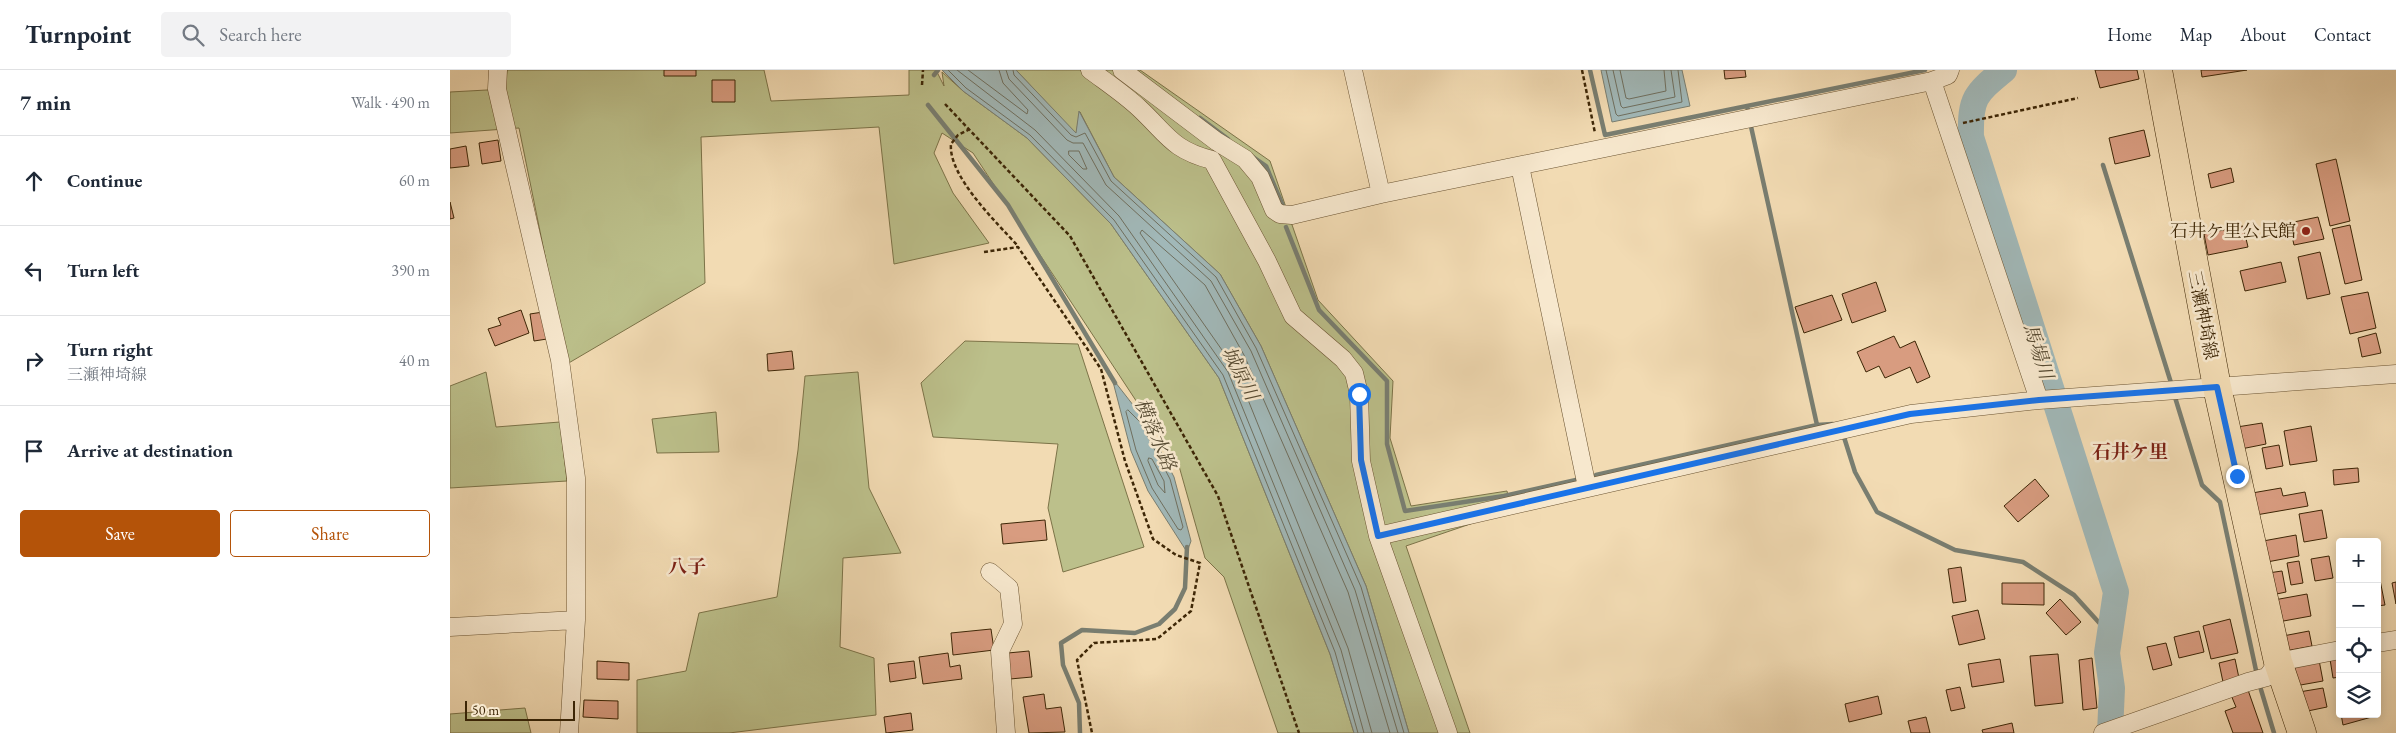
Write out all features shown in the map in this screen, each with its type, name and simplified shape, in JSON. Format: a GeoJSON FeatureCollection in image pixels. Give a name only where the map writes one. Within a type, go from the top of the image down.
{"type":"FeatureCollection","features":[{"type":"Feature","properties":{"kind":"main road","name":"三瀬神埼線"},"geometry":{"type":"LineString","coordinates":[[2158,70],[2204,388],[2272,670],[2302,733]]}},
{"type":"Feature","properties":{"kind":"street"},"geometry":{"type":"LineString","coordinates":[[498,70],[497,89],[560,360],[576,478],[576,620],[569,733]]}},
{"type":"Feature","properties":{"kind":"street"},"geometry":{"type":"LineString","coordinates":[[1090,70],[1138,107],[1174,145],[1192,155],[1212,160]]}},
{"type":"Feature","properties":{"kind":"street"},"geometry":{"type":"LineString","coordinates":[[1122,70],[1216,141],[1246,159],[1260,178],[1274,210],[1280,214],[1292,215],[1381,194],[1932,80],[1948,75],[1950,70]]}},
{"type":"Feature","properties":{"kind":"street"},"geometry":{"type":"LineString","coordinates":[[1353,70],[1381,194]]}},
{"type":"Feature","properties":{"kind":"street"},"geometry":{"type":"LineString","coordinates":[[1932,80],[2039,400]]}},
{"type":"Feature","properties":{"kind":"street"},"geometry":{"type":"LineString","coordinates":[[1216,141],[1212,160],[1267,261],[1293,316],[1343,359],[1354,373],[1359,394],[1361,460],[1378,536],[1448,733]]}},
{"type":"Feature","properties":{"kind":"street"},"geometry":{"type":"LineString","coordinates":[[1520,166],[1588,488]]}},
{"type":"Feature","properties":{"kind":"street"},"geometry":{"type":"LineString","coordinates":[[1378,536],[1910,414],[2039,400],[2396,374]]}},
{"type":"Feature","properties":{"kind":"street"},"geometry":{"type":"LineString","coordinates":[[990,572],[1009,588],[1013,624],[1000,651],[1006,733]]}},
{"type":"Feature","properties":{"kind":"street"},"geometry":{"type":"LineString","coordinates":[[450,627],[576,620]]}},
{"type":"Feature","properties":{"kind":"street"},"geometry":{"type":"LineString","coordinates":[[2381,642],[2396,640]]}},
{"type":"Feature","properties":{"kind":"street"},"geometry":{"type":"LineString","coordinates":[[2103,733],[2248,682],[2272,670],[2336,651]]}},
{"type":"Feature","properties":{"kind":"path"},"geometry":{"type":"LineString","coordinates":[[922,70],[922,85]]}},
{"type":"Feature","properties":{"kind":"path"},"geometry":{"type":"LineString","coordinates":[[1582,70],[1599,150]]}},
{"type":"Feature","properties":{"kind":"path"},"geometry":{"type":"LineString","coordinates":[[1963,123],[2078,98]]}},
{"type":"Feature","properties":{"kind":"path"},"geometry":{"type":"LineString","coordinates":[[945,104],[1070,236],[1218,496],[1299,733]]}},
{"type":"Feature","properties":{"kind":"path"},"geometry":{"type":"LineString","coordinates":[[970,129],[958,135],[951,144],[953,163],[971,193],[1018,247],[1101,369],[1125,460],[1153,538],[1176,555],[1200,563],[1191,611],[1157,639],[1094,644],[1077,660],[1092,733]]}},
{"type":"Feature","properties":{"kind":"path"},"geometry":{"type":"LineString","coordinates":[[984,252],[1018,247]]}},
{"type":"Feature","properties":{"kind":"green space"},"geometry":{"type":"Polygon","coordinates":[[[507,70],[764,70],[771,101],[909,95],[909,70],[936,70],[944,86],[942,72],[963,91],[1027,138],[1111,224],[1219,378],[1330,654],[1354,733],[1278,733],[1224,577],[1205,558],[1179,466],[973,153],[942,133],[934,153],[953,193],[989,243],[894,264],[879,127],[701,137],[705,283],[567,364],[519,128],[450,133],[450,92],[505,89],[507,70]]]}},
{"type":"Feature","properties":{"kind":"green space"},"geometry":{"type":"Polygon","coordinates":[[[1016,70],[1140,70],[1270,161],[1318,300],[1393,381],[1390,438],[1411,506],[1507,491],[1511,510],[1406,546],[1470,733],[1409,733],[1366,586],[1261,346],[1220,274],[1114,177],[1080,112],[1076,134],[1016,70]]]}},
{"type":"Feature","properties":{"kind":"green space"},"geometry":{"type":"Polygon","coordinates":[[[965,341],[1078,344],[1144,547],[1063,572],[1048,508],[1058,444],[933,437],[921,383],[965,341]]]}},
{"type":"Feature","properties":{"kind":"green space"},"geometry":{"type":"Polygon","coordinates":[[[486,372],[496,427],[560,422],[567,481],[450,488],[450,386],[486,372]]]}},
{"type":"Feature","properties":{"kind":"green space"},"geometry":{"type":"Polygon","coordinates":[[[858,372],[869,488],[901,553],[843,558],[840,647],[874,658],[876,715],[729,733],[637,733],[637,680],[686,671],[699,613],[777,597],[798,450],[805,376],[858,372]]]}},
{"type":"Feature","properties":{"kind":"green space"},"geometry":{"type":"Polygon","coordinates":[[[716,412],[719,452],[657,453],[652,419],[716,412]]]}},
{"type":"Feature","properties":{"kind":"green space"},"geometry":{"type":"Polygon","coordinates":[[[525,708],[531,733],[450,733],[450,714],[525,708]]]}},
{"type":"Feature","properties":{"kind":"water","name":"城原川"},"geometry":{"type":"Polygon","coordinates":[[[942,70],[1016,70],[1076,133],[1079,111],[1114,177],[1220,274],[1261,346],[1366,586],[1409,733],[1354,733],[1330,654],[1219,378],[1111,224],[1027,138],[963,91],[942,70]]]}},
{"type":"Feature","properties":{"kind":"water"},"geometry":{"type":"Polygon","coordinates":[[[1601,70],[1682,70],[1690,106],[1612,122],[1601,70]]]}},
{"type":"Feature","properties":{"kind":"water"},"geometry":{"type":"Polygon","coordinates":[[[1112,378],[1144,419],[1174,477],[1191,541],[1187,552],[1148,491],[1131,451],[1112,378]]]}},
{"type":"Feature","properties":{"kind":"building"},"geometry":{"type":"Polygon","coordinates":[[[664,70],[696,70],[696,76],[664,76],[664,70]]]}},
{"type":"Feature","properties":{"kind":"building"},"geometry":{"type":"Polygon","coordinates":[[[1724,70],[1745,70],[1746,77],[1725,79],[1724,70]]]}},
{"type":"Feature","properties":{"kind":"building"},"geometry":{"type":"Polygon","coordinates":[[[2095,70],[2137,70],[2139,79],[2100,88],[2095,70]]]}},
{"type":"Feature","properties":{"kind":"building"},"geometry":{"type":"Polygon","coordinates":[[[2201,70],[2247,70],[2202,77],[2201,70]]]}},
{"type":"Feature","properties":{"kind":"building"},"geometry":{"type":"Polygon","coordinates":[[[712,80],[735,80],[735,102],[712,102],[712,80]]]}},
{"type":"Feature","properties":{"kind":"building"},"geometry":{"type":"Polygon","coordinates":[[[2144,130],[2150,156],[2115,164],[2109,138],[2144,130]]]}},
{"type":"Feature","properties":{"kind":"building"},"geometry":{"type":"Polygon","coordinates":[[[498,140],[501,161],[482,164],[479,143],[498,140]]]}},
{"type":"Feature","properties":{"kind":"building"},"geometry":{"type":"Polygon","coordinates":[[[466,146],[469,166],[450,168],[450,149],[466,146]]]}},
{"type":"Feature","properties":{"kind":"building"},"geometry":{"type":"Polygon","coordinates":[[[2336,159],[2350,221],[2330,226],[2316,164],[2336,159]]]}},
{"type":"Feature","properties":{"kind":"building"},"geometry":{"type":"Polygon","coordinates":[[[2231,168],[2234,182],[2211,188],[2208,174],[2231,168]]]}},
{"type":"Feature","properties":{"kind":"building"},"geometry":{"type":"Polygon","coordinates":[[[450,202],[454,218],[450,219],[450,202]]]}},
{"type":"Feature","properties":{"kind":"building","name":"石井ケ里公民館"},"geometry":{"type":"Polygon","coordinates":[[[2318,217],[2324,239],[2294,245],[2289,223],[2318,217]]]}},
{"type":"Feature","properties":{"kind":"building"},"geometry":{"type":"Polygon","coordinates":[[[2350,225],[2362,280],[2345,284],[2332,229],[2350,225]]]}},
{"type":"Feature","properties":{"kind":"building"},"geometry":{"type":"Polygon","coordinates":[[[2243,226],[2248,247],[2208,255],[2204,234],[2243,226]]]}},
{"type":"Feature","properties":{"kind":"building"},"geometry":{"type":"Polygon","coordinates":[[[2320,252],[2330,294],[2307,299],[2298,257],[2320,252]]]}},
{"type":"Feature","properties":{"kind":"building"},"geometry":{"type":"Polygon","coordinates":[[[2281,262],[2286,282],[2245,291],[2240,271],[2281,262]]]}},
{"type":"Feature","properties":{"kind":"building"},"geometry":{"type":"Polygon","coordinates":[[[1876,282],[1886,311],[1852,323],[1842,294],[1876,282]]]}},
{"type":"Feature","properties":{"kind":"building"},"geometry":{"type":"Polygon","coordinates":[[[2368,292],[2376,328],[2350,334],[2341,297],[2368,292]]]}},
{"type":"Feature","properties":{"kind":"building"},"geometry":{"type":"Polygon","coordinates":[[[1832,295],[1842,320],[1804,333],[1795,307],[1832,295]]]}},
{"type":"Feature","properties":{"kind":"building"},"geometry":{"type":"Polygon","coordinates":[[[521,310],[529,333],[495,346],[488,329],[501,325],[498,318],[521,310]]]}},
{"type":"Feature","properties":{"kind":"building"},"geometry":{"type":"Polygon","coordinates":[[[543,312],[547,339],[534,341],[530,314],[543,312]]]}},
{"type":"Feature","properties":{"kind":"building"},"geometry":{"type":"Polygon","coordinates":[[[2376,333],[2381,353],[2362,357],[2358,338],[2376,333]]]}},
{"type":"Feature","properties":{"kind":"building"},"geometry":{"type":"Polygon","coordinates":[[[1894,336],[1900,348],[1915,341],[1930,377],[1917,383],[1910,367],[1885,378],[1879,366],[1866,372],[1857,352],[1894,336]]]}},
{"type":"Feature","properties":{"kind":"building"},"geometry":{"type":"Polygon","coordinates":[[[792,351],[794,369],[768,371],[767,354],[792,351]]]}},
{"type":"Feature","properties":{"kind":"building"},"geometry":{"type":"Polygon","coordinates":[[[2262,423],[2266,444],[2241,449],[2237,427],[2262,423]]]}},
{"type":"Feature","properties":{"kind":"building"},"geometry":{"type":"Polygon","coordinates":[[[2311,426],[2317,461],[2290,465],[2284,431],[2311,426]]]}},
{"type":"Feature","properties":{"kind":"building"},"geometry":{"type":"Polygon","coordinates":[[[2279,445],[2283,466],[2266,469],[2262,448],[2279,445]]]}},
{"type":"Feature","properties":{"kind":"building"},"geometry":{"type":"Polygon","coordinates":[[[2358,468],[2359,482],[2334,485],[2333,470],[2358,468]]]}},
{"type":"Feature","properties":{"kind":"building"},"geometry":{"type":"Polygon","coordinates":[[[2035,479],[2049,496],[2018,522],[2004,506],[2035,479]]]}},
{"type":"Feature","properties":{"kind":"building"},"geometry":{"type":"Polygon","coordinates":[[[2281,488],[2283,496],[2305,492],[2308,506],[2256,515],[2252,493],[2281,488]]]}},
{"type":"Feature","properties":{"kind":"building"},"geometry":{"type":"Polygon","coordinates":[[[2322,510],[2327,538],[2304,542],[2299,514],[2322,510]]]}},
{"type":"Feature","properties":{"kind":"building"},"geometry":{"type":"Polygon","coordinates":[[[1045,520],[1047,540],[1003,544],[1001,524],[1045,520]]]}},
{"type":"Feature","properties":{"kind":"building"},"geometry":{"type":"Polygon","coordinates":[[[2296,535],[2299,556],[2267,562],[2263,541],[2296,535]]]}},
{"type":"Feature","properties":{"kind":"building"},"geometry":{"type":"Polygon","coordinates":[[[2329,556],[2333,578],[2315,581],[2311,559],[2329,556]]]}},
{"type":"Feature","properties":{"kind":"building"},"geometry":{"type":"Polygon","coordinates":[[[2299,561],[2303,583],[2291,585],[2287,563],[2299,561]]]}},
{"type":"Feature","properties":{"kind":"building"},"geometry":{"type":"Polygon","coordinates":[[[1961,567],[1966,601],[1953,603],[1948,569],[1961,567]]]}},
{"type":"Feature","properties":{"kind":"building"},"geometry":{"type":"Polygon","coordinates":[[[2282,571],[2286,592],[2272,595],[2268,573],[2282,571]]]}},
{"type":"Feature","properties":{"kind":"building"},"geometry":{"type":"Polygon","coordinates":[[[2396,582],[2396,604],[2392,583],[2396,582]]]}},
{"type":"Feature","properties":{"kind":"building"},"geometry":{"type":"Polygon","coordinates":[[[2002,583],[2044,583],[2044,605],[2002,604],[2002,583]]]}},
{"type":"Feature","properties":{"kind":"building"},"geometry":{"type":"Polygon","coordinates":[[[2381,585],[2385,605],[2381,606],[2381,585]]]}},
{"type":"Feature","properties":{"kind":"building"},"geometry":{"type":"Polygon","coordinates":[[[2307,594],[2311,616],[2278,622],[2274,600],[2307,594]]]}},
{"type":"Feature","properties":{"kind":"building"},"geometry":{"type":"Polygon","coordinates":[[[2060,599],[2081,622],[2066,635],[2046,613],[2060,599]]]}},
{"type":"Feature","properties":{"kind":"building"},"geometry":{"type":"Polygon","coordinates":[[[1978,610],[1985,639],[1959,645],[1952,616],[1978,610]]]}},
{"type":"Feature","properties":{"kind":"building"},"geometry":{"type":"Polygon","coordinates":[[[2230,619],[2238,653],[2211,659],[2203,626],[2230,619]]]}},
{"type":"Feature","properties":{"kind":"building"},"geometry":{"type":"Polygon","coordinates":[[[991,629],[994,650],[953,655],[951,633],[991,629]]]}},
{"type":"Feature","properties":{"kind":"building"},"geometry":{"type":"Polygon","coordinates":[[[2199,631],[2204,652],[2179,658],[2174,637],[2199,631]]]}},
{"type":"Feature","properties":{"kind":"building"},"geometry":{"type":"Polygon","coordinates":[[[2309,631],[2312,646],[2285,651],[2283,636],[2309,631]]]}},
{"type":"Feature","properties":{"kind":"building"},"geometry":{"type":"Polygon","coordinates":[[[2166,643],[2172,665],[2153,670],[2147,647],[2166,643]]]}},
{"type":"Feature","properties":{"kind":"building"},"geometry":{"type":"Polygon","coordinates":[[[1029,651],[1032,677],[1010,679],[1008,653],[1029,651]]]}},
{"type":"Feature","properties":{"kind":"building"},"geometry":{"type":"Polygon","coordinates":[[[948,653],[950,667],[960,665],[962,679],[923,684],[919,657],[948,653]]]}},
{"type":"Feature","properties":{"kind":"building"},"geometry":{"type":"Polygon","coordinates":[[[2058,654],[2063,703],[2035,706],[2030,656],[2058,654]]]}},
{"type":"Feature","properties":{"kind":"building"},"geometry":{"type":"Polygon","coordinates":[[[2092,658],[2097,708],[2083,710],[2079,660],[2092,658]]]}},
{"type":"Feature","properties":{"kind":"building"},"geometry":{"type":"Polygon","coordinates":[[[2336,658],[2336,678],[2333,678],[2330,659],[2336,658]]]}},
{"type":"Feature","properties":{"kind":"building"},"geometry":{"type":"Polygon","coordinates":[[[2000,659],[2004,682],[1972,687],[1968,664],[2000,659]]]}},
{"type":"Feature","properties":{"kind":"building"},"geometry":{"type":"Polygon","coordinates":[[[2235,659],[2239,678],[2223,682],[2219,663],[2235,659]]]}},
{"type":"Feature","properties":{"kind":"building"},"geometry":{"type":"Polygon","coordinates":[[[2319,660],[2323,681],[2295,686],[2291,665],[2319,660]]]}},
{"type":"Feature","properties":{"kind":"building"},"geometry":{"type":"Polygon","coordinates":[[[597,661],[629,663],[629,680],[597,679],[597,661]]]}},
{"type":"Feature","properties":{"kind":"building"},"geometry":{"type":"Polygon","coordinates":[[[914,661],[916,678],[890,682],[888,664],[914,661]]]}},
{"type":"Feature","properties":{"kind":"building"},"geometry":{"type":"Polygon","coordinates":[[[1960,687],[1965,708],[1951,711],[1946,690],[1960,687]]]}},
{"type":"Feature","properties":{"kind":"building"},"geometry":{"type":"Polygon","coordinates":[[[2323,688],[2327,707],[2303,712],[2299,692],[2323,688]]]}},
{"type":"Feature","properties":{"kind":"building"},"geometry":{"type":"Polygon","coordinates":[[[2248,690],[2263,733],[2233,733],[2225,711],[2236,707],[2231,695],[2248,690]]]}},
{"type":"Feature","properties":{"kind":"building"},"geometry":{"type":"Polygon","coordinates":[[[1044,694],[1046,709],[1061,707],[1065,732],[1029,733],[1023,697],[1044,694]]]}},
{"type":"Feature","properties":{"kind":"building"},"geometry":{"type":"Polygon","coordinates":[[[1878,696],[1882,714],[1849,722],[1845,704],[1878,696]]]}},
{"type":"Feature","properties":{"kind":"building"},"geometry":{"type":"Polygon","coordinates":[[[584,700],[618,701],[618,719],[583,717],[584,700]]]}},
{"type":"Feature","properties":{"kind":"building"},"geometry":{"type":"Polygon","coordinates":[[[911,713],[913,730],[886,733],[884,717],[911,713]]]}},
{"type":"Feature","properties":{"kind":"building"},"geometry":{"type":"Polygon","coordinates":[[[1926,717],[1930,733],[1911,733],[1908,721],[1926,717]]]}},
{"type":"Feature","properties":{"kind":"building"},"geometry":{"type":"Polygon","coordinates":[[[2342,718],[2368,718],[2343,725],[2342,718]]]}},
{"type":"Feature","properties":{"kind":"building"},"geometry":{"type":"Polygon","coordinates":[[[2012,723],[2014,733],[1983,733],[1982,730],[2012,723]]]}},
{"type":"Feature","properties":{"kind":"waterway"},"geometry":{"type":"LineString","coordinates":[[934,75],[938,70]]}},
{"type":"Feature","properties":{"kind":"waterway"},"geometry":{"type":"LineString","coordinates":[[1590,70],[1605,135],[1747,106],[1749,114]]}},
{"type":"Feature","properties":{"kind":"waterway"},"geometry":{"type":"LineString","coordinates":[[1747,106],[1925,70]]}},
{"type":"Feature","properties":{"kind":"waterway","name":"馬場川"},"geometry":{"type":"LineString","coordinates":[[2004,70],[1986,85],[1976,98],[1973,105],[1971,137],[2116,592],[2107,653],[2112,688],[2110,733]]}},
{"type":"Feature","properties":{"kind":"waterway","name":"横落水路"},"geometry":{"type":"LineString","coordinates":[[928,105],[1008,205],[1115,383]]}},
{"type":"Feature","properties":{"kind":"waterway"},"geometry":{"type":"LineString","coordinates":[[1200,118],[1228,139]]}},
{"type":"Feature","properties":{"kind":"waterway"},"geometry":{"type":"LineString","coordinates":[[1750,122],[1817,425],[1833,424]]}},
{"type":"Feature","properties":{"kind":"waterway"},"geometry":{"type":"LineString","coordinates":[[1253,157],[1266,166],[1283,206]]}},
{"type":"Feature","properties":{"kind":"waterway"},"geometry":{"type":"LineString","coordinates":[[2103,165],[2172,386]]}},
{"type":"Feature","properties":{"kind":"waterway"},"geometry":{"type":"LineString","coordinates":[[1286,227],[1319,310],[1387,381],[1387,444],[1405,511],[1504,496],[1576,480]]}},
{"type":"Feature","properties":{"kind":"waterway"},"geometry":{"type":"LineString","coordinates":[[2174,394],[2202,485],[2220,502],[2257,675]]}},
{"type":"Feature","properties":{"kind":"waterway"},"geometry":{"type":"LineString","coordinates":[[1596,475],[1817,425]]}},
{"type":"Feature","properties":{"kind":"waterway"},"geometry":{"type":"LineString","coordinates":[[1843,434],[1855,472],[1877,512],[1955,550],[2023,562],[2074,595],[2103,627],[2107,653]]}},
{"type":"Feature","properties":{"kind":"waterway","name":"横落水路"},"geometry":{"type":"LineString","coordinates":[[1080,733],[1079,703],[1063,665],[1061,643],[1082,630],[1135,633],[1159,624],[1175,609],[1185,588],[1187,547]]}},
{"type":"Feature","properties":{"kind":"waterway"},"geometry":{"type":"LineString","coordinates":[[2259,683],[2274,733]]}},
{"type":"Feature","properties":{"kind":"place","name":"石井ケ里公民館"},"geometry":{"type":"Point","coordinates":[2306,231]}},
{"type":"Feature","properties":{"kind":"district","name":"石井ケ里"},"geometry":{"type":"Point","coordinates":[2130,451]}},
{"type":"Feature","properties":{"kind":"district","name":"八子"},"geometry":{"type":"Point","coordinates":[687,566]}},
{"type":"Feature","properties":{"kind":"route"},"geometry":{"type":"LineString","coordinates":[[1359,394],[1361,460],[1378,536],[1910,414],[2039,400],[2217,387],[2237,476]]}}]}
